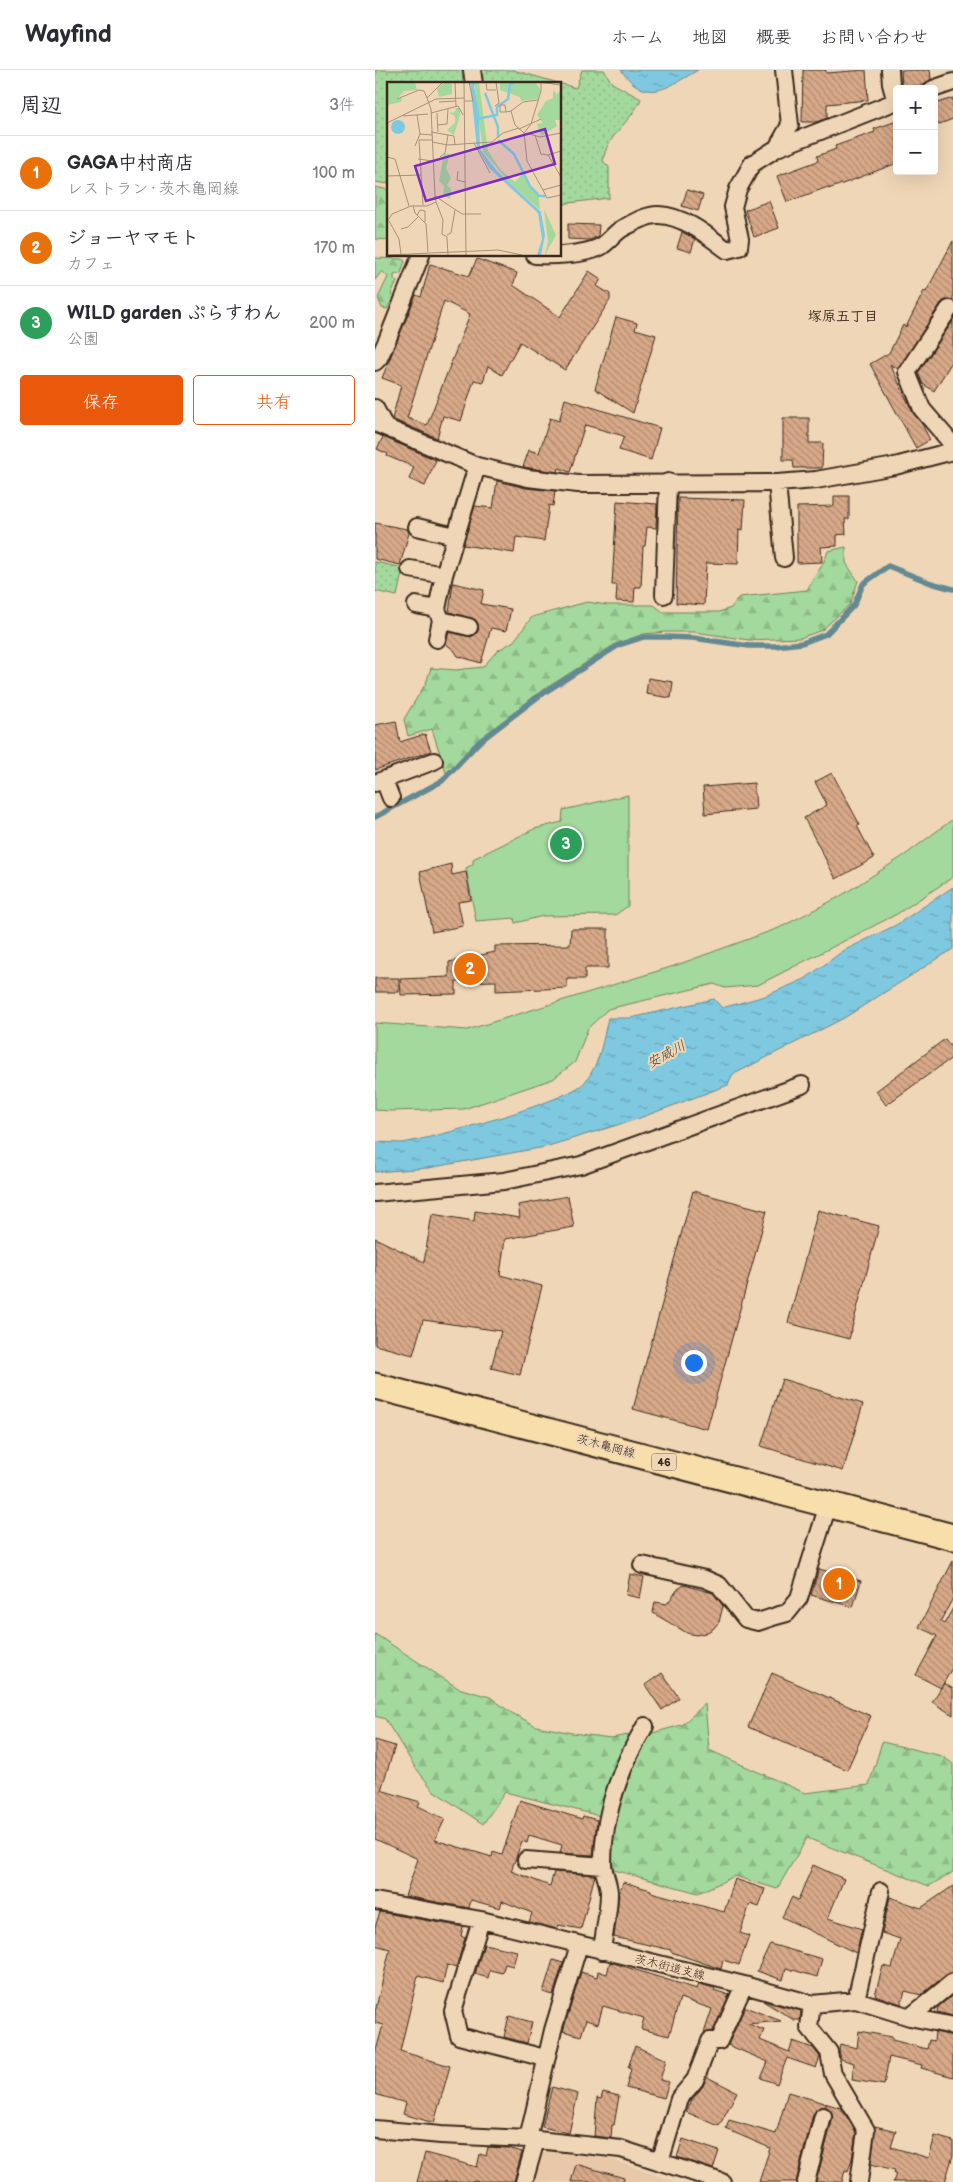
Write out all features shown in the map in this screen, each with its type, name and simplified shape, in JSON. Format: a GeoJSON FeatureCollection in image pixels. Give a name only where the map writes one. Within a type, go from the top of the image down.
{"type":"FeatureCollection","features":[{"type":"Feature","properties":{"kind":"main road","name":"茨木亀岡線"},"geometry":{"type":"LineString","coordinates":[[375,1386],[953,1537]]}},
{"type":"Feature","properties":{"kind":"street"},"geometry":{"type":"LineString","coordinates":[[777,148],[790,125],[784,70]]}},
{"type":"Feature","properties":{"kind":"street"},"geometry":{"type":"LineString","coordinates":[[890,70],[893,85]]}},
{"type":"Feature","properties":{"kind":"street"},"geometry":{"type":"LineString","coordinates":[[938,87],[953,82]]}},
{"type":"Feature","properties":{"kind":"street"},"geometry":{"type":"LineString","coordinates":[[561,256],[600,247],[621,229],[639,220],[658,215],[677,220],[699,230],[727,250],[739,247],[740,239],[733,206],[737,189],[752,164],[777,148],[893,104]]}},
{"type":"Feature","properties":{"kind":"street"},"geometry":{"type":"LineString","coordinates":[[375,362],[379,358],[421,256]]}},
{"type":"Feature","properties":{"kind":"street"},"geometry":{"type":"LineString","coordinates":[[949,308],[907,372],[922,409],[953,445]]}},
{"type":"Feature","properties":{"kind":"street"},"geometry":{"type":"LineString","coordinates":[[375,408],[380,425],[477,466],[528,478],[578,484],[668,482],[777,483],[834,477],[895,466],[953,451]]}},
{"type":"Feature","properties":{"kind":"street"},"geometry":{"type":"LineString","coordinates":[[437,639],[444,575],[477,466]]}},
{"type":"Feature","properties":{"kind":"street"},"geometry":{"type":"LineString","coordinates":[[664,595],[668,482]]}},
{"type":"Feature","properties":{"kind":"street"},"geometry":{"type":"LineString","coordinates":[[777,483],[785,558]]}},
{"type":"Feature","properties":{"kind":"street"},"geometry":{"type":"LineString","coordinates":[[417,527],[455,536]]}},
{"type":"Feature","properties":{"kind":"street"},"geometry":{"type":"LineString","coordinates":[[410,569],[444,575]]}},
{"type":"Feature","properties":{"kind":"street"},"geometry":{"type":"LineString","coordinates":[[416,604],[469,627]]}},
{"type":"Feature","properties":{"kind":"street"},"geometry":{"type":"LineString","coordinates":[[391,798],[380,781],[434,761]]}},
{"type":"Feature","properties":{"kind":"street"},"geometry":{"type":"LineString","coordinates":[[375,1193],[504,1181],[581,1165],[802,1085]]}},
{"type":"Feature","properties":{"kind":"street"},"geometry":{"type":"LineString","coordinates":[[642,1565],[705,1579],[719,1585],[746,1619],[758,1622],[787,1613],[799,1598],[828,1505]]}},
{"type":"Feature","properties":{"kind":"street"},"geometry":{"type":"LineString","coordinates":[[602,1950],[609,1895],[603,1866],[607,1818],[617,1784],[632,1748],[645,1726]]}},
{"type":"Feature","properties":{"kind":"street"},"geometry":{"type":"LineString","coordinates":[[525,1860],[603,1866]]}},
{"type":"Feature","properties":{"kind":"street"},"geometry":{"type":"LineString","coordinates":[[855,2000],[881,1891]]}},
{"type":"Feature","properties":{"kind":"street","name":"茨木街道支線"},"geometry":{"type":"LineString","coordinates":[[375,1902],[481,1920],[745,1985],[812,2004],[855,2000],[910,2017],[953,2026]]}},
{"type":"Feature","properties":{"kind":"street"},"geometry":{"type":"LineString","coordinates":[[481,1920],[453,2012],[459,2036],[541,2057]]}},
{"type":"Feature","properties":{"kind":"street"},"geometry":{"type":"LineString","coordinates":[[524,2182],[553,2030],[579,1945]]}},
{"type":"Feature","properties":{"kind":"street"},"geometry":{"type":"LineString","coordinates":[[910,2017],[953,1982]]}},
{"type":"Feature","properties":{"kind":"street"},"geometry":{"type":"LineString","coordinates":[[659,2162],[679,2099],[695,2080],[710,2041],[719,2041],[745,1985]]}},
{"type":"Feature","properties":{"kind":"street"},"geometry":{"type":"LineString","coordinates":[[812,2004],[809,2027],[829,2052],[833,2074],[866,2130],[859,2182]]}},
{"type":"Feature","properties":{"kind":"street"},"geometry":{"type":"LineString","coordinates":[[806,2182],[823,2116]]}},
{"type":"Feature","properties":{"kind":"street"},"geometry":{"type":"LineString","coordinates":[[375,2129],[441,2135],[532,2139],[621,2148],[723,2182]]}},
{"type":"Feature","properties":{"kind":"shaded area"},"geometry":{"type":"Polygon","coordinates":[[[549,2151],[610,2159],[675,2182],[534,2182],[543,2152],[549,2151]]]}},
{"type":"Feature","properties":{"kind":"green space"},"geometry":{"type":"Polygon","coordinates":[[[375,70],[462,70],[463,82],[387,82],[387,184],[375,182],[375,70]]]}},
{"type":"Feature","properties":{"kind":"green space"},"geometry":{"type":"Polygon","coordinates":[[[477,70],[513,70],[555,82],[480,82],[477,70]]]}},
{"type":"Feature","properties":{"kind":"green space"},"geometry":{"type":"Polygon","coordinates":[[[582,70],[604,70],[612,83],[641,99],[609,143],[605,152],[603,161],[609,167],[609,198],[561,206],[561,84],[576,88],[582,70]]]}},
{"type":"Feature","properties":{"kind":"green space"},"geometry":{"type":"Polygon","coordinates":[[[375,187],[387,190],[387,240],[375,239],[375,187]]]}},
{"type":"Feature","properties":{"kind":"green space"},"geometry":{"type":"Polygon","coordinates":[[[375,258],[402,259],[405,261],[401,273],[394,275],[394,279],[397,282],[391,294],[393,298],[387,309],[382,308],[378,298],[388,277],[382,271],[375,280],[375,258]]]}},
{"type":"Feature","properties":{"kind":"green space"},"geometry":{"type":"Polygon","coordinates":[[[846,547],[846,563],[858,581],[850,604],[822,630],[800,638],[749,640],[695,632],[666,632],[644,634],[617,643],[537,694],[477,742],[446,773],[432,729],[408,736],[404,719],[426,683],[431,668],[456,670],[483,667],[497,651],[514,641],[532,617],[587,602],[607,605],[654,605],[663,612],[719,612],[731,608],[739,597],[807,590],[828,551],[846,547]]]}},
{"type":"Feature","properties":{"kind":"green space"},"geometry":{"type":"Polygon","coordinates":[[[375,562],[403,568],[397,596],[375,591],[375,562]]]}},
{"type":"Feature","properties":{"kind":"green space"},"geometry":{"type":"Polygon","coordinates":[[[628,795],[628,906],[615,915],[543,916],[515,923],[514,918],[476,921],[466,868],[473,864],[473,859],[534,829],[562,822],[563,810],[628,795]]]}},
{"type":"Feature","properties":{"kind":"green space"},"geometry":{"type":"Polygon","coordinates":[[[953,819],[953,877],[897,914],[758,985],[725,988],[714,984],[608,1009],[588,1028],[575,1062],[553,1079],[464,1109],[375,1110],[375,1023],[467,1030],[674,966],[779,928],[839,897],[905,855],[953,819]]]}},
{"type":"Feature","properties":{"kind":"green space"},"geometry":{"type":"Polygon","coordinates":[[[375,1634],[458,1688],[490,1697],[510,1712],[536,1726],[611,1738],[634,1734],[604,1817],[505,1792],[483,1824],[434,1791],[415,1767],[385,1719],[375,1716],[375,1634]]]}},
{"type":"Feature","properties":{"kind":"green space"},"geometry":{"type":"Polygon","coordinates":[[[705,1704],[709,1750],[805,1793],[869,1785],[882,1742],[942,1756],[953,1764],[953,1872],[929,1886],[807,1838],[777,1889],[735,1876],[698,1893],[614,1870],[611,1853],[613,1818],[624,1784],[645,1735],[682,1725],[705,1704]]]}},
{"type":"Feature","properties":{"kind":"water"},"geometry":{"type":"Polygon","coordinates":[[[621,70],[698,70],[667,87],[649,90],[640,88],[621,70]]]}},
{"type":"Feature","properties":{"kind":"water","name":"安威川"},"geometry":{"type":"Polygon","coordinates":[[[953,887],[953,949],[844,1018],[732,1075],[728,1085],[637,1119],[545,1147],[428,1168],[375,1172],[375,1142],[402,1143],[440,1134],[528,1109],[574,1090],[585,1082],[594,1068],[608,1018],[631,1018],[714,999],[722,1008],[765,996],[805,979],[843,951],[896,925],[953,887]]]}},
{"type":"Feature","properties":{"kind":"building"},"geometry":{"type":"Polygon","coordinates":[[[803,70],[826,70],[826,73],[866,70],[868,100],[827,104],[827,118],[816,122],[802,122],[803,70]]]}},
{"type":"Feature","properties":{"kind":"building"},"geometry":{"type":"Polygon","coordinates":[[[901,70],[930,70],[931,79],[924,85],[902,85],[901,70]]]}},
{"type":"Feature","properties":{"kind":"building"},"geometry":{"type":"Polygon","coordinates":[[[953,98],[953,119],[938,125],[938,103],[953,98]]]}},
{"type":"Feature","properties":{"kind":"building"},"geometry":{"type":"Polygon","coordinates":[[[893,122],[893,165],[787,202],[777,176],[818,161],[817,156],[836,149],[835,146],[875,132],[874,129],[893,122]]]}},
{"type":"Feature","properties":{"kind":"building"},"geometry":{"type":"Polygon","coordinates":[[[687,190],[703,195],[698,211],[682,206],[687,190]]]}},
{"type":"Feature","properties":{"kind":"building"},"geometry":{"type":"Polygon","coordinates":[[[769,201],[779,228],[754,237],[745,210],[769,201]]]}},
{"type":"Feature","properties":{"kind":"building"},"geometry":{"type":"Polygon","coordinates":[[[568,224],[599,225],[598,236],[590,240],[568,239],[568,224]]]}},
{"type":"Feature","properties":{"kind":"building"},"geometry":{"type":"Polygon","coordinates":[[[682,232],[695,239],[691,252],[677,248],[682,232]]]}},
{"type":"Feature","properties":{"kind":"building"},"geometry":{"type":"Polygon","coordinates":[[[953,241],[953,300],[945,300],[941,303],[898,369],[890,364],[913,413],[922,424],[930,440],[916,448],[870,364],[889,353],[903,325],[906,327],[924,291],[926,292],[953,241]]]}},
{"type":"Feature","properties":{"kind":"building"},"geometry":{"type":"Polygon","coordinates":[[[477,259],[517,273],[513,285],[560,317],[589,271],[601,279],[597,286],[610,294],[610,300],[565,370],[520,342],[502,375],[488,366],[483,382],[474,380],[461,421],[443,416],[437,438],[392,419],[401,385],[382,378],[416,295],[421,297],[430,264],[469,276],[477,259]],[[444,301],[407,418],[427,425],[470,314],[444,301]]]}},
{"type":"Feature","properties":{"kind":"building"},"geometry":{"type":"Polygon","coordinates":[[[616,317],[637,323],[635,329],[656,335],[633,413],[595,389],[616,317]]]}},
{"type":"Feature","properties":{"kind":"building"},"geometry":{"type":"Polygon","coordinates":[[[953,321],[953,360],[934,391],[923,384],[918,373],[953,321]]]}},
{"type":"Feature","properties":{"kind":"building"},"geometry":{"type":"Polygon","coordinates":[[[565,399],[660,428],[651,460],[619,450],[624,436],[585,425],[570,472],[559,468],[558,472],[523,467],[529,450],[539,453],[550,418],[559,421],[565,399]]]}},
{"type":"Feature","properties":{"kind":"building"},"geometry":{"type":"Polygon","coordinates":[[[783,418],[809,418],[809,443],[823,443],[822,468],[794,468],[793,460],[783,460],[783,418]]]}},
{"type":"Feature","properties":{"kind":"building"},"geometry":{"type":"Polygon","coordinates":[[[383,437],[436,460],[425,486],[409,479],[414,467],[387,456],[388,454],[377,449],[383,437]]]}},
{"type":"Feature","properties":{"kind":"building"},"geometry":{"type":"Polygon","coordinates":[[[497,481],[526,488],[555,491],[553,506],[549,505],[544,541],[516,537],[514,553],[463,545],[475,506],[493,508],[497,481]]]}},
{"type":"Feature","properties":{"kind":"building"},"geometry":{"type":"Polygon","coordinates":[[[834,496],[849,496],[849,519],[845,519],[846,534],[837,535],[837,546],[821,547],[822,562],[797,563],[797,507],[834,506],[834,496]]]}},
{"type":"Feature","properties":{"kind":"building"},"geometry":{"type":"Polygon","coordinates":[[[678,498],[745,500],[743,530],[739,529],[738,564],[706,563],[704,605],[676,603],[678,498]]]}},
{"type":"Feature","properties":{"kind":"building"},"geometry":{"type":"Polygon","coordinates":[[[617,501],[657,504],[656,528],[647,527],[645,546],[643,546],[641,587],[635,587],[634,602],[616,601],[617,585],[612,585],[617,501]]]}},
{"type":"Feature","properties":{"kind":"building"},"geometry":{"type":"Polygon","coordinates":[[[375,523],[407,529],[409,533],[400,565],[375,559],[375,523]]]}},
{"type":"Feature","properties":{"kind":"building"},"geometry":{"type":"Polygon","coordinates":[[[453,583],[484,590],[481,604],[511,609],[506,631],[491,628],[481,663],[458,656],[446,644],[449,632],[471,637],[479,629],[476,620],[449,612],[453,583]]]}},
{"type":"Feature","properties":{"kind":"building"},"geometry":{"type":"Polygon","coordinates":[[[648,678],[673,682],[671,698],[646,694],[648,678]]]}},
{"type":"Feature","properties":{"kind":"building"},"geometry":{"type":"Polygon","coordinates":[[[396,721],[400,742],[425,734],[431,751],[375,770],[375,725],[396,721]]]}},
{"type":"Feature","properties":{"kind":"building"},"geometry":{"type":"Polygon","coordinates":[[[832,773],[860,825],[857,826],[874,858],[836,879],[804,818],[827,805],[815,782],[832,773]]]}},
{"type":"Feature","properties":{"kind":"building"},"geometry":{"type":"Polygon","coordinates":[[[754,783],[756,809],[705,814],[703,787],[754,783]]]}},
{"type":"Feature","properties":{"kind":"building"},"geometry":{"type":"Polygon","coordinates":[[[451,864],[452,875],[466,872],[471,900],[458,902],[463,926],[432,932],[420,872],[451,864]]]}},
{"type":"Feature","properties":{"kind":"building"},"geometry":{"type":"Polygon","coordinates":[[[571,929],[608,929],[608,968],[585,968],[585,979],[567,979],[567,988],[496,991],[496,981],[456,982],[456,994],[401,995],[400,979],[449,977],[449,962],[495,952],[495,946],[570,945],[571,929]]]}},
{"type":"Feature","properties":{"kind":"building"},"geometry":{"type":"Polygon","coordinates":[[[375,978],[399,978],[399,992],[375,992],[375,978]]]}},
{"type":"Feature","properties":{"kind":"building"},"geometry":{"type":"Polygon","coordinates":[[[945,1039],[953,1050],[953,1057],[886,1105],[876,1091],[945,1039]]]}},
{"type":"Feature","properties":{"kind":"building"},"geometry":{"type":"Polygon","coordinates":[[[693,1191],[767,1211],[707,1429],[633,1409],[693,1191]]]}},
{"type":"Feature","properties":{"kind":"building"},"geometry":{"type":"Polygon","coordinates":[[[568,1196],[574,1227],[505,1239],[500,1275],[542,1286],[520,1375],[491,1368],[501,1331],[423,1320],[413,1355],[375,1345],[375,1238],[424,1262],[432,1214],[474,1221],[475,1211],[520,1218],[518,1205],[568,1196]]]}},
{"type":"Feature","properties":{"kind":"building"},"geometry":{"type":"Polygon","coordinates":[[[818,1210],[879,1226],[849,1339],[788,1323],[818,1210]]]}},
{"type":"Feature","properties":{"kind":"building"},"geometry":{"type":"Polygon","coordinates":[[[782,1379],[863,1404],[843,1471],[761,1446],[782,1379]]]}},
{"type":"Feature","properties":{"kind":"building"},"geometry":{"type":"Polygon","coordinates":[[[953,1561],[953,1598],[940,1622],[944,1624],[953,1608],[953,1666],[941,1688],[916,1675],[937,1636],[919,1627],[953,1561]]]}},
{"type":"Feature","properties":{"kind":"building"},"geometry":{"type":"Polygon","coordinates":[[[819,1569],[861,1581],[853,1607],[811,1595],[819,1569]]]}},
{"type":"Feature","properties":{"kind":"building"},"geometry":{"type":"Polygon","coordinates":[[[630,1574],[644,1577],[640,1598],[626,1595],[630,1574]]]}},
{"type":"Feature","properties":{"kind":"building"},"geometry":{"type":"Polygon","coordinates":[[[684,1585],[713,1593],[723,1606],[719,1622],[713,1629],[696,1635],[687,1633],[653,1613],[655,1602],[667,1604],[678,1589],[684,1585]]]}},
{"type":"Feature","properties":{"kind":"building"},"geometry":{"type":"Polygon","coordinates":[[[662,1673],[679,1698],[662,1710],[645,1685],[662,1673]]]}},
{"type":"Feature","properties":{"kind":"building"},"geometry":{"type":"Polygon","coordinates":[[[772,1673],[871,1716],[847,1770],[748,1727],[772,1673]]]}},
{"type":"Feature","properties":{"kind":"building"},"geometry":{"type":"Polygon","coordinates":[[[944,1683],[953,1689],[953,1715],[932,1702],[944,1683]]]}},
{"type":"Feature","properties":{"kind":"building"},"geometry":{"type":"Polygon","coordinates":[[[375,1740],[395,1746],[381,1790],[420,1802],[418,1806],[445,1819],[435,1840],[492,1857],[493,1852],[502,1855],[520,1800],[582,1819],[583,1816],[597,1820],[593,1855],[560,1853],[562,1845],[529,1835],[527,1843],[522,1841],[511,1871],[550,1886],[554,1872],[595,1875],[581,1929],[558,1925],[557,1929],[529,1922],[532,1913],[502,1901],[500,1908],[471,1900],[469,1908],[405,1896],[418,1859],[375,1839],[375,1740]]]}},
{"type":"Feature","properties":{"kind":"building"},"geometry":{"type":"Polygon","coordinates":[[[813,1865],[844,1879],[828,1918],[862,1929],[856,1953],[782,1917],[792,1897],[798,1900],[813,1865]]]}},
{"type":"Feature","properties":{"kind":"building"},"geometry":{"type":"Polygon","coordinates":[[[735,1879],[765,1889],[759,1907],[750,1904],[740,1933],[749,1936],[739,1965],[723,1960],[721,1969],[671,1952],[671,1950],[614,1937],[619,1894],[623,1882],[651,1890],[651,1892],[724,1912],[735,1879]]]}},
{"type":"Feature","properties":{"kind":"building"},"geometry":{"type":"Polygon","coordinates":[[[953,1886],[953,1972],[947,1974],[921,1995],[905,1991],[901,2004],[875,1995],[883,1966],[892,1968],[900,1939],[882,1933],[890,1897],[921,1908],[953,1886]]]}},
{"type":"Feature","properties":{"kind":"building"},"geometry":{"type":"Polygon","coordinates":[[[380,1912],[463,1927],[461,1936],[465,1938],[456,1968],[447,1965],[443,1983],[418,1976],[400,2051],[450,2066],[434,2123],[403,2114],[406,2103],[375,2094],[375,2054],[383,2025],[375,2023],[375,2012],[390,1949],[375,1945],[375,1927],[380,1912]]]}},
{"type":"Feature","properties":{"kind":"building"},"geometry":{"type":"Polygon","coordinates":[[[484,1944],[517,1951],[513,1966],[505,1964],[502,1973],[490,1970],[488,1978],[475,1974],[484,1944]]]}},
{"type":"Feature","properties":{"kind":"building"},"geometry":{"type":"Polygon","coordinates":[[[770,1944],[822,1959],[817,1977],[786,1968],[783,1980],[757,1971],[770,1944]]]}},
{"type":"Feature","properties":{"kind":"building"},"geometry":{"type":"Polygon","coordinates":[[[553,1960],[563,1963],[553,1995],[543,1992],[553,1960]]]}},
{"type":"Feature","properties":{"kind":"building"},"geometry":{"type":"Polygon","coordinates":[[[610,1962],[697,1989],[699,1984],[715,1988],[714,1990],[729,1995],[713,2031],[704,2033],[712,2009],[680,1998],[669,2036],[641,2029],[644,2018],[603,2006],[598,2024],[586,2020],[581,2036],[563,2031],[581,1972],[597,1977],[598,1971],[607,1974],[610,1962]]]}},
{"type":"Feature","properties":{"kind":"building"},"geometry":{"type":"Polygon","coordinates":[[[953,1995],[953,2016],[937,2012],[938,2007],[953,1995]]]}},
{"type":"Feature","properties":{"kind":"building"},"geometry":{"type":"Polygon","coordinates":[[[763,2001],[801,2011],[800,2020],[794,2020],[763,2001]]]}},
{"type":"Feature","properties":{"kind":"building"},"geometry":{"type":"Polygon","coordinates":[[[745,2007],[781,2021],[748,2024],[764,2030],[760,2040],[789,2052],[793,2041],[813,2048],[820,2057],[816,2068],[787,2058],[777,2084],[761,2078],[768,2062],[728,2045],[745,2007]]]}},
{"type":"Feature","properties":{"kind":"building"},"geometry":{"type":"Polygon","coordinates":[[[509,2016],[532,2022],[527,2043],[504,2037],[509,2016]]]}},
{"type":"Feature","properties":{"kind":"building"},"geometry":{"type":"Polygon","coordinates":[[[859,2031],[892,2037],[892,2040],[927,2049],[929,2040],[934,2041],[935,2032],[953,2036],[953,2077],[921,2068],[922,2065],[889,2057],[884,2085],[852,2080],[854,2063],[841,2059],[839,2050],[840,2044],[857,2048],[859,2031]]]}},
{"type":"Feature","properties":{"kind":"building"},"geometry":{"type":"Polygon","coordinates":[[[635,2046],[666,2060],[660,2080],[669,2082],[664,2098],[626,2088],[631,2069],[628,2068],[635,2046]]]}},
{"type":"Feature","properties":{"kind":"building"},"geometry":{"type":"Polygon","coordinates":[[[707,2077],[737,2092],[719,2126],[686,2112],[707,2077]]]}},
{"type":"Feature","properties":{"kind":"building"},"geometry":{"type":"Polygon","coordinates":[[[552,2087],[578,2094],[569,2133],[542,2127],[552,2087]]]}},
{"type":"Feature","properties":{"kind":"building"},"geometry":{"type":"Polygon","coordinates":[[[603,2092],[619,2096],[611,2138],[594,2136],[597,2098],[601,2099],[603,2092]]]}},
{"type":"Feature","properties":{"kind":"building"},"geometry":{"type":"Polygon","coordinates":[[[788,2092],[841,2108],[856,2132],[852,2159],[848,2171],[845,2170],[842,2182],[816,2182],[833,2118],[832,2113],[826,2106],[820,2107],[813,2114],[796,2182],[759,2182],[770,2148],[726,2129],[729,2120],[776,2134],[788,2092]]]}},
{"type":"Feature","properties":{"kind":"building"},"geometry":{"type":"Polygon","coordinates":[[[875,2126],[896,2131],[891,2147],[929,2158],[935,2136],[953,2141],[953,2155],[945,2182],[893,2182],[896,2174],[894,2173],[895,2170],[871,2164],[875,2126]]]}},
{"type":"Feature","properties":{"kind":"building"},"geometry":{"type":"Polygon","coordinates":[[[683,2139],[719,2151],[713,2169],[677,2157],[683,2139]]]}},
{"type":"Feature","properties":{"kind":"building"},"geometry":{"type":"Polygon","coordinates":[[[488,2147],[509,2148],[522,2152],[514,2181],[417,2182],[425,2153],[477,2167],[480,2154],[486,2156],[488,2147]]]}},
{"type":"Feature","properties":{"kind":"building"},"geometry":{"type":"Polygon","coordinates":[[[576,2164],[624,2178],[623,2182],[571,2182],[576,2164]]]}},
{"type":"Feature","properties":{"kind":"waterway"},"geometry":{"type":"LineString","coordinates":[[375,817],[442,781],[479,742],[539,696],[619,645],[644,637],[693,638],[749,646],[802,643],[826,634],[854,605],[863,584],[888,566],[931,583],[953,589]]}},
{"type":"Feature","properties":{"kind":"place","name":"WILD garden ぷらすわん"},"geometry":{"type":"Point","coordinates":[566,844]}},
{"type":"Feature","properties":{"kind":"place","name":"ジョーヤマモト"},"geometry":{"type":"Point","coordinates":[470,969]}},
{"type":"Feature","properties":{"kind":"place","name":"GAGA中村商店"},"geometry":{"type":"Point","coordinates":[839,1584]}},
{"type":"Feature","properties":{"kind":"district","name":"塚原五丁目"},"geometry":{"type":"Point","coordinates":[843,316]}}]}
